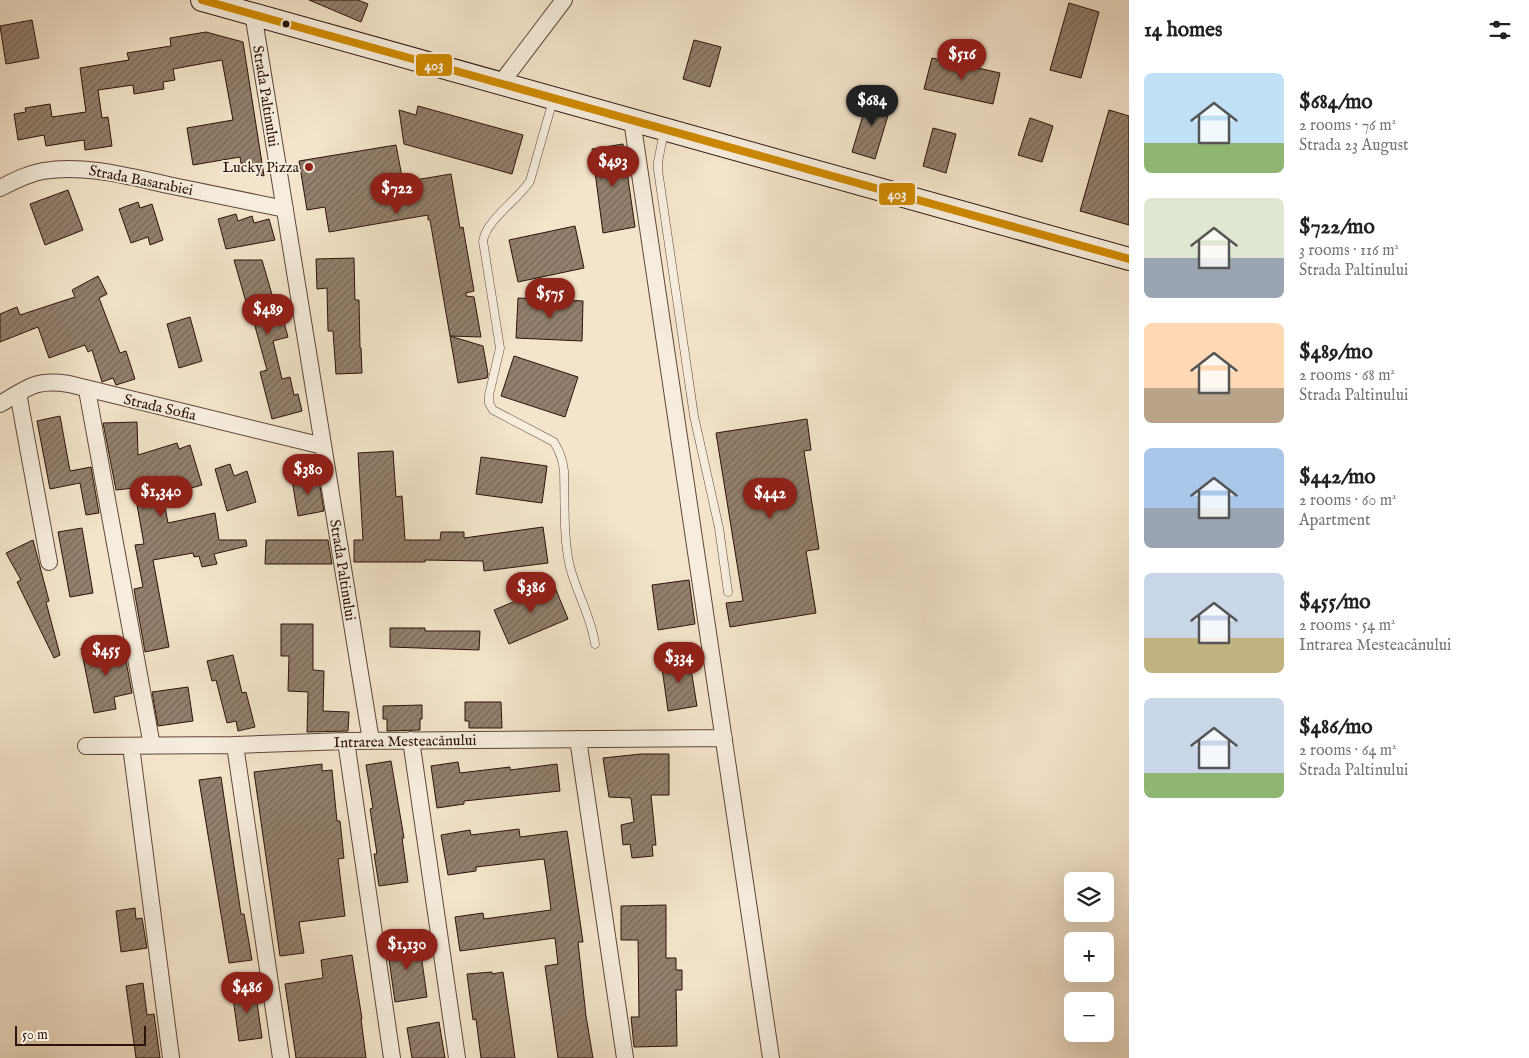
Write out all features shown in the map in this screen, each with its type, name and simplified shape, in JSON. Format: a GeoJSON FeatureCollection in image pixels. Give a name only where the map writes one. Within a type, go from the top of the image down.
{"type":"FeatureCollection","features":[{"type":"Feature","properties":{"kind":"main road"},"geometry":{"type":"LineString","coordinates":[[202,0],[1129,259]]}},
{"type":"Feature","properties":{"kind":"street"},"geometry":{"type":"LineString","coordinates":[[501,83],[562,1]]}},
{"type":"Feature","properties":{"kind":"street","name":"Strada Paltinului"},"geometry":{"type":"LineString","coordinates":[[253,13],[371,741]]}},
{"type":"Feature","properties":{"kind":"street"},"geometry":{"type":"LineString","coordinates":[[632,120],[771,1058]]}},
{"type":"Feature","properties":{"kind":"street","name":"Strada Basarabiei"},"geometry":{"type":"LineString","coordinates":[[0,188],[29,174],[80,169],[144,179],[284,210]]}},
{"type":"Feature","properties":{"kind":"street","name":"Strada Sofia"},"geometry":{"type":"LineString","coordinates":[[0,404],[41,382],[69,384],[87,390],[323,446]]}},
{"type":"Feature","properties":{"kind":"street"},"geometry":{"type":"LineString","coordinates":[[87,390],[152,746]]}},
{"type":"Feature","properties":{"kind":"street"},"geometry":{"type":"LineString","coordinates":[[18,393],[49,562]]}},
{"type":"Feature","properties":{"kind":"street","name":"Intrarea Mesteacănului"},"geometry":{"type":"LineString","coordinates":[[86,746],[235,745],[412,740],[724,738]]}},
{"type":"Feature","properties":{"kind":"street"},"geometry":{"type":"LineString","coordinates":[[578,739],[625,1058]]}},
{"type":"Feature","properties":{"kind":"street"},"geometry":{"type":"LineString","coordinates":[[412,740],[457,1058]]}},
{"type":"Feature","properties":{"kind":"street"},"geometry":{"type":"LineString","coordinates":[[346,741],[392,1058]]}},
{"type":"Feature","properties":{"kind":"street"},"geometry":{"type":"LineString","coordinates":[[235,745],[281,1058]]}},
{"type":"Feature","properties":{"kind":"street"},"geometry":{"type":"LineString","coordinates":[[131,746],[171,1058]]}},
{"type":"Feature","properties":{"kind":"lane"},"geometry":{"type":"LineString","coordinates":[[553,97],[530,181],[523,192],[484,231],[482,241],[500,348],[489,395],[489,403],[493,410],[554,442],[559,451],[564,471],[566,546],[571,568],[593,628],[596,644]]}},
{"type":"Feature","properties":{"kind":"lane"},"geometry":{"type":"LineString","coordinates":[[664,129],[658,170],[694,416],[719,528],[728,592]]}},
{"type":"Feature","properties":{"kind":"building"},"geometry":{"type":"Polygon","coordinates":[[[309,0],[358,0],[368,4],[361,22],[309,0]]]}},
{"type":"Feature","properties":{"kind":"building"},"geometry":{"type":"Polygon","coordinates":[[[1069,3],[1099,12],[1081,78],[1050,70],[1069,3]]]}},
{"type":"Feature","properties":{"kind":"building"},"geometry":{"type":"Polygon","coordinates":[[[32,20],[39,58],[6,64],[0,26],[32,20]]]}},
{"type":"Feature","properties":{"kind":"building"},"geometry":{"type":"Polygon","coordinates":[[[206,32],[243,42],[264,176],[242,170],[240,157],[193,165],[187,128],[233,120],[222,60],[173,69],[175,80],[163,82],[164,89],[134,94],[133,85],[98,90],[102,118],[108,117],[112,146],[85,150],[84,140],[46,146],[44,135],[18,140],[14,114],[26,112],[25,108],[50,104],[52,117],[86,112],[80,68],[129,60],[127,53],[171,46],[170,38],[206,32]]]}},
{"type":"Feature","properties":{"kind":"building"},"geometry":{"type":"Polygon","coordinates":[[[694,40],[721,47],[710,87],[683,79],[694,40]]]}},
{"type":"Feature","properties":{"kind":"building"},"geometry":{"type":"Polygon","coordinates":[[[932,58],[1000,73],[993,104],[924,89],[932,58]]]}},
{"type":"Feature","properties":{"kind":"building"},"geometry":{"type":"Polygon","coordinates":[[[869,95],[892,102],[875,159],[852,152],[869,95]]]}},
{"type":"Feature","properties":{"kind":"building"},"geometry":{"type":"Polygon","coordinates":[[[418,106],[523,135],[512,174],[404,144],[399,110],[416,115],[418,106]]]}},
{"type":"Feature","properties":{"kind":"building"},"geometry":{"type":"Polygon","coordinates":[[[1109,110],[1129,116],[1129,225],[1080,211],[1109,110]]]}},
{"type":"Feature","properties":{"kind":"building"},"geometry":{"type":"Polygon","coordinates":[[[1030,118],[1053,126],[1042,162],[1018,155],[1030,118]]]}},
{"type":"Feature","properties":{"kind":"building"},"geometry":{"type":"Polygon","coordinates":[[[933,128],[956,134],[946,173],[923,166],[933,128]]]}},
{"type":"Feature","properties":{"kind":"building"},"geometry":{"type":"Polygon","coordinates":[[[623,144],[635,227],[603,233],[592,149],[623,144]]]}},
{"type":"Feature","properties":{"kind":"building"},"geometry":{"type":"Polygon","coordinates":[[[396,145],[403,182],[451,174],[460,228],[463,227],[474,291],[466,293],[466,296],[474,297],[481,337],[450,336],[428,215],[329,232],[325,207],[307,210],[299,161],[396,145]]]}},
{"type":"Feature","properties":{"kind":"building"},"geometry":{"type":"Polygon","coordinates":[[[68,190],[83,230],[45,245],[30,204],[68,190]]]}},
{"type":"Feature","properties":{"kind":"building"},"geometry":{"type":"Polygon","coordinates":[[[138,202],[140,208],[152,204],[163,240],[150,245],[148,237],[131,243],[119,209],[138,202]]]}},
{"type":"Feature","properties":{"kind":"building"},"geometry":{"type":"Polygon","coordinates":[[[236,214],[238,221],[252,216],[254,223],[269,219],[275,240],[226,249],[218,219],[236,214]]]}},
{"type":"Feature","properties":{"kind":"building"},"geometry":{"type":"Polygon","coordinates":[[[575,226],[584,268],[518,282],[509,240],[575,226]]]}},
{"type":"Feature","properties":{"kind":"building"},"geometry":{"type":"Polygon","coordinates":[[[354,258],[355,300],[359,300],[362,373],[336,374],[333,331],[328,331],[327,288],[317,289],[316,259],[354,258]]]}},
{"type":"Feature","properties":{"kind":"building"},"geometry":{"type":"Polygon","coordinates":[[[234,260],[262,260],[277,312],[281,311],[288,337],[273,341],[282,379],[290,377],[294,395],[298,394],[302,411],[272,419],[260,372],[267,370],[250,308],[248,309],[234,260]]]}},
{"type":"Feature","properties":{"kind":"building"},"geometry":{"type":"Polygon","coordinates":[[[98,276],[107,294],[99,298],[120,353],[126,351],[135,379],[116,385],[113,378],[102,382],[92,350],[88,352],[85,345],[49,358],[38,327],[0,342],[0,314],[17,307],[20,315],[75,297],[72,290],[98,276]]]}},
{"type":"Feature","properties":{"kind":"building"},"geometry":{"type":"Polygon","coordinates":[[[518,298],[583,301],[582,341],[516,338],[518,298]]]}},
{"type":"Feature","properties":{"kind":"building"},"geometry":{"type":"Polygon","coordinates":[[[190,317],[202,361],[179,368],[167,324],[190,317]]]}},
{"type":"Feature","properties":{"kind":"building"},"geometry":{"type":"Polygon","coordinates":[[[450,336],[483,346],[487,378],[458,383],[450,336]]]}},
{"type":"Feature","properties":{"kind":"building"},"geometry":{"type":"Polygon","coordinates":[[[514,356],[578,377],[565,417],[501,396],[514,356]]]}},
{"type":"Feature","properties":{"kind":"building"},"geometry":{"type":"Polygon","coordinates":[[[60,416],[70,471],[91,467],[99,513],[86,515],[80,483],[50,489],[37,421],[60,416]]]}},
{"type":"Feature","properties":{"kind":"building"},"geometry":{"type":"Polygon","coordinates":[[[807,419],[811,450],[804,451],[819,549],[806,551],[816,613],[730,627],[726,603],[743,601],[716,433],[807,419]]]}},
{"type":"Feature","properties":{"kind":"building"},"geometry":{"type":"Polygon","coordinates":[[[137,422],[138,455],[177,443],[179,449],[190,445],[202,485],[163,496],[168,523],[215,513],[219,540],[246,540],[247,546],[214,554],[217,564],[202,567],[199,556],[194,557],[193,553],[153,560],[169,647],[145,652],[134,589],[143,587],[135,545],[144,544],[134,488],[116,490],[103,423],[137,422]]]}},
{"type":"Feature","properties":{"kind":"building"},"geometry":{"type":"Polygon","coordinates":[[[393,451],[396,497],[402,496],[405,540],[440,540],[441,532],[464,532],[464,538],[543,527],[548,563],[484,571],[483,561],[354,562],[354,540],[363,540],[358,453],[393,451]]]}},
{"type":"Feature","properties":{"kind":"building"},"geometry":{"type":"Polygon","coordinates":[[[481,457],[547,466],[542,503],[476,494],[481,457]]]}},
{"type":"Feature","properties":{"kind":"building"},"geometry":{"type":"Polygon","coordinates":[[[230,464],[234,476],[247,471],[256,502],[227,511],[215,469],[230,464]]]}},
{"type":"Feature","properties":{"kind":"building"},"geometry":{"type":"Polygon","coordinates":[[[318,475],[324,511],[298,516],[292,480],[318,475]]]}},
{"type":"Feature","properties":{"kind":"building"},"geometry":{"type":"Polygon","coordinates":[[[82,528],[93,593],[70,597],[58,532],[82,528]]]}},
{"type":"Feature","properties":{"kind":"building"},"geometry":{"type":"Polygon","coordinates":[[[33,540],[49,601],[46,602],[60,655],[54,658],[17,582],[21,580],[6,553],[33,540]]]}},
{"type":"Feature","properties":{"kind":"building"},"geometry":{"type":"Polygon","coordinates":[[[266,540],[328,540],[332,564],[265,564],[266,540]]]}},
{"type":"Feature","properties":{"kind":"building"},"geometry":{"type":"Polygon","coordinates":[[[689,580],[695,624],[658,630],[652,585],[689,580]]]}},
{"type":"Feature","properties":{"kind":"building"},"geometry":{"type":"Polygon","coordinates":[[[554,585],[568,619],[509,644],[494,610],[554,585]]]}},
{"type":"Feature","properties":{"kind":"building"},"geometry":{"type":"Polygon","coordinates":[[[281,624],[313,624],[313,670],[324,671],[323,711],[349,712],[348,731],[307,732],[308,692],[288,691],[289,656],[281,656],[281,624]]]}},
{"type":"Feature","properties":{"kind":"building"},"geometry":{"type":"Polygon","coordinates":[[[390,628],[425,628],[425,631],[480,631],[479,650],[390,647],[390,628]]]}},
{"type":"Feature","properties":{"kind":"building"},"geometry":{"type":"Polygon","coordinates":[[[103,644],[105,653],[124,650],[132,693],[114,697],[116,709],[94,713],[81,648],[103,644]]]}},
{"type":"Feature","properties":{"kind":"building"},"geometry":{"type":"Polygon","coordinates":[[[233,655],[242,693],[246,692],[255,727],[238,731],[236,721],[227,723],[216,680],[212,681],[207,661],[233,655]]]}},
{"type":"Feature","properties":{"kind":"building"},"geometry":{"type":"Polygon","coordinates":[[[689,657],[697,706],[668,711],[661,661],[689,657]]]}},
{"type":"Feature","properties":{"kind":"building"},"geometry":{"type":"Polygon","coordinates":[[[188,687],[193,721],[158,726],[152,692],[188,687]]]}},
{"type":"Feature","properties":{"kind":"building"},"geometry":{"type":"Polygon","coordinates":[[[465,702],[501,702],[502,728],[469,728],[469,721],[465,721],[465,702]]]}},
{"type":"Feature","properties":{"kind":"building"},"geometry":{"type":"Polygon","coordinates":[[[422,705],[420,730],[387,731],[387,719],[383,719],[383,706],[422,705]]]}},
{"type":"Feature","properties":{"kind":"building"},"geometry":{"type":"Polygon","coordinates":[[[641,754],[669,754],[669,795],[651,795],[656,845],[652,845],[653,856],[632,858],[630,844],[623,845],[621,825],[634,822],[631,798],[609,797],[603,758],[641,754]]]}},
{"type":"Feature","properties":{"kind":"building"},"geometry":{"type":"Polygon","coordinates":[[[391,761],[404,838],[402,838],[408,882],[379,886],[374,854],[377,854],[370,809],[373,808],[366,765],[391,761]]]}},
{"type":"Feature","properties":{"kind":"building"},"geometry":{"type":"Polygon","coordinates":[[[458,762],[460,773],[510,767],[510,770],[557,764],[560,791],[464,801],[464,804],[437,808],[431,766],[458,762]]]}},
{"type":"Feature","properties":{"kind":"building"},"geometry":{"type":"Polygon","coordinates":[[[322,764],[322,771],[332,770],[337,821],[340,821],[344,858],[338,859],[345,916],[299,922],[304,953],[280,956],[254,772],[322,764]]]}},
{"type":"Feature","properties":{"kind":"building"},"geometry":{"type":"Polygon","coordinates":[[[221,777],[241,914],[244,914],[252,960],[229,963],[199,780],[221,777]]]}},
{"type":"Feature","properties":{"kind":"building"},"geometry":{"type":"Polygon","coordinates":[[[519,829],[520,837],[567,831],[583,942],[578,942],[586,1016],[593,1058],[558,1058],[545,966],[558,964],[555,938],[460,951],[455,917],[483,913],[484,919],[551,910],[544,859],[476,867],[476,871],[448,875],[441,835],[470,830],[471,835],[519,829]]]}},
{"type":"Feature","properties":{"kind":"building"},"geometry":{"type":"Polygon","coordinates":[[[666,905],[666,958],[676,958],[676,970],[682,970],[682,990],[676,990],[677,1046],[634,1047],[631,1017],[639,1017],[638,940],[621,940],[621,906],[666,905]]]}},
{"type":"Feature","properties":{"kind":"building"},"geometry":{"type":"Polygon","coordinates":[[[135,908],[136,919],[142,918],[147,948],[121,952],[116,911],[135,908]]]}},
{"type":"Feature","properties":{"kind":"building"},"geometry":{"type":"Polygon","coordinates":[[[419,940],[427,997],[395,1002],[387,945],[419,940]]]}},
{"type":"Feature","properties":{"kind":"building"},"geometry":{"type":"Polygon","coordinates":[[[352,955],[366,1058],[296,1058],[285,984],[323,978],[321,960],[352,955]]]}},
{"type":"Feature","properties":{"kind":"building"},"geometry":{"type":"Polygon","coordinates":[[[492,972],[492,974],[503,972],[515,1058],[481,1058],[476,1019],[473,1020],[467,974],[492,972]]]}},
{"type":"Feature","properties":{"kind":"building"},"geometry":{"type":"Polygon","coordinates":[[[143,983],[147,1015],[154,1014],[160,1058],[136,1058],[126,986],[143,983]]]}},
{"type":"Feature","properties":{"kind":"building"},"geometry":{"type":"Polygon","coordinates":[[[255,988],[262,1038],[239,1041],[232,991],[255,988]]]}},
{"type":"Feature","properties":{"kind":"building"},"geometry":{"type":"Polygon","coordinates":[[[439,1022],[445,1058],[412,1058],[407,1028],[439,1022]]]}},
{"type":"Feature","properties":{"kind":"transit line","name":"403"},"geometry":{"type":"LineString","coordinates":[[202,0],[1129,259]]}},
{"type":"Feature","properties":{"kind":"place","name":"Lucky Pizza"},"geometry":{"type":"Point","coordinates":[309,167]}}]}
